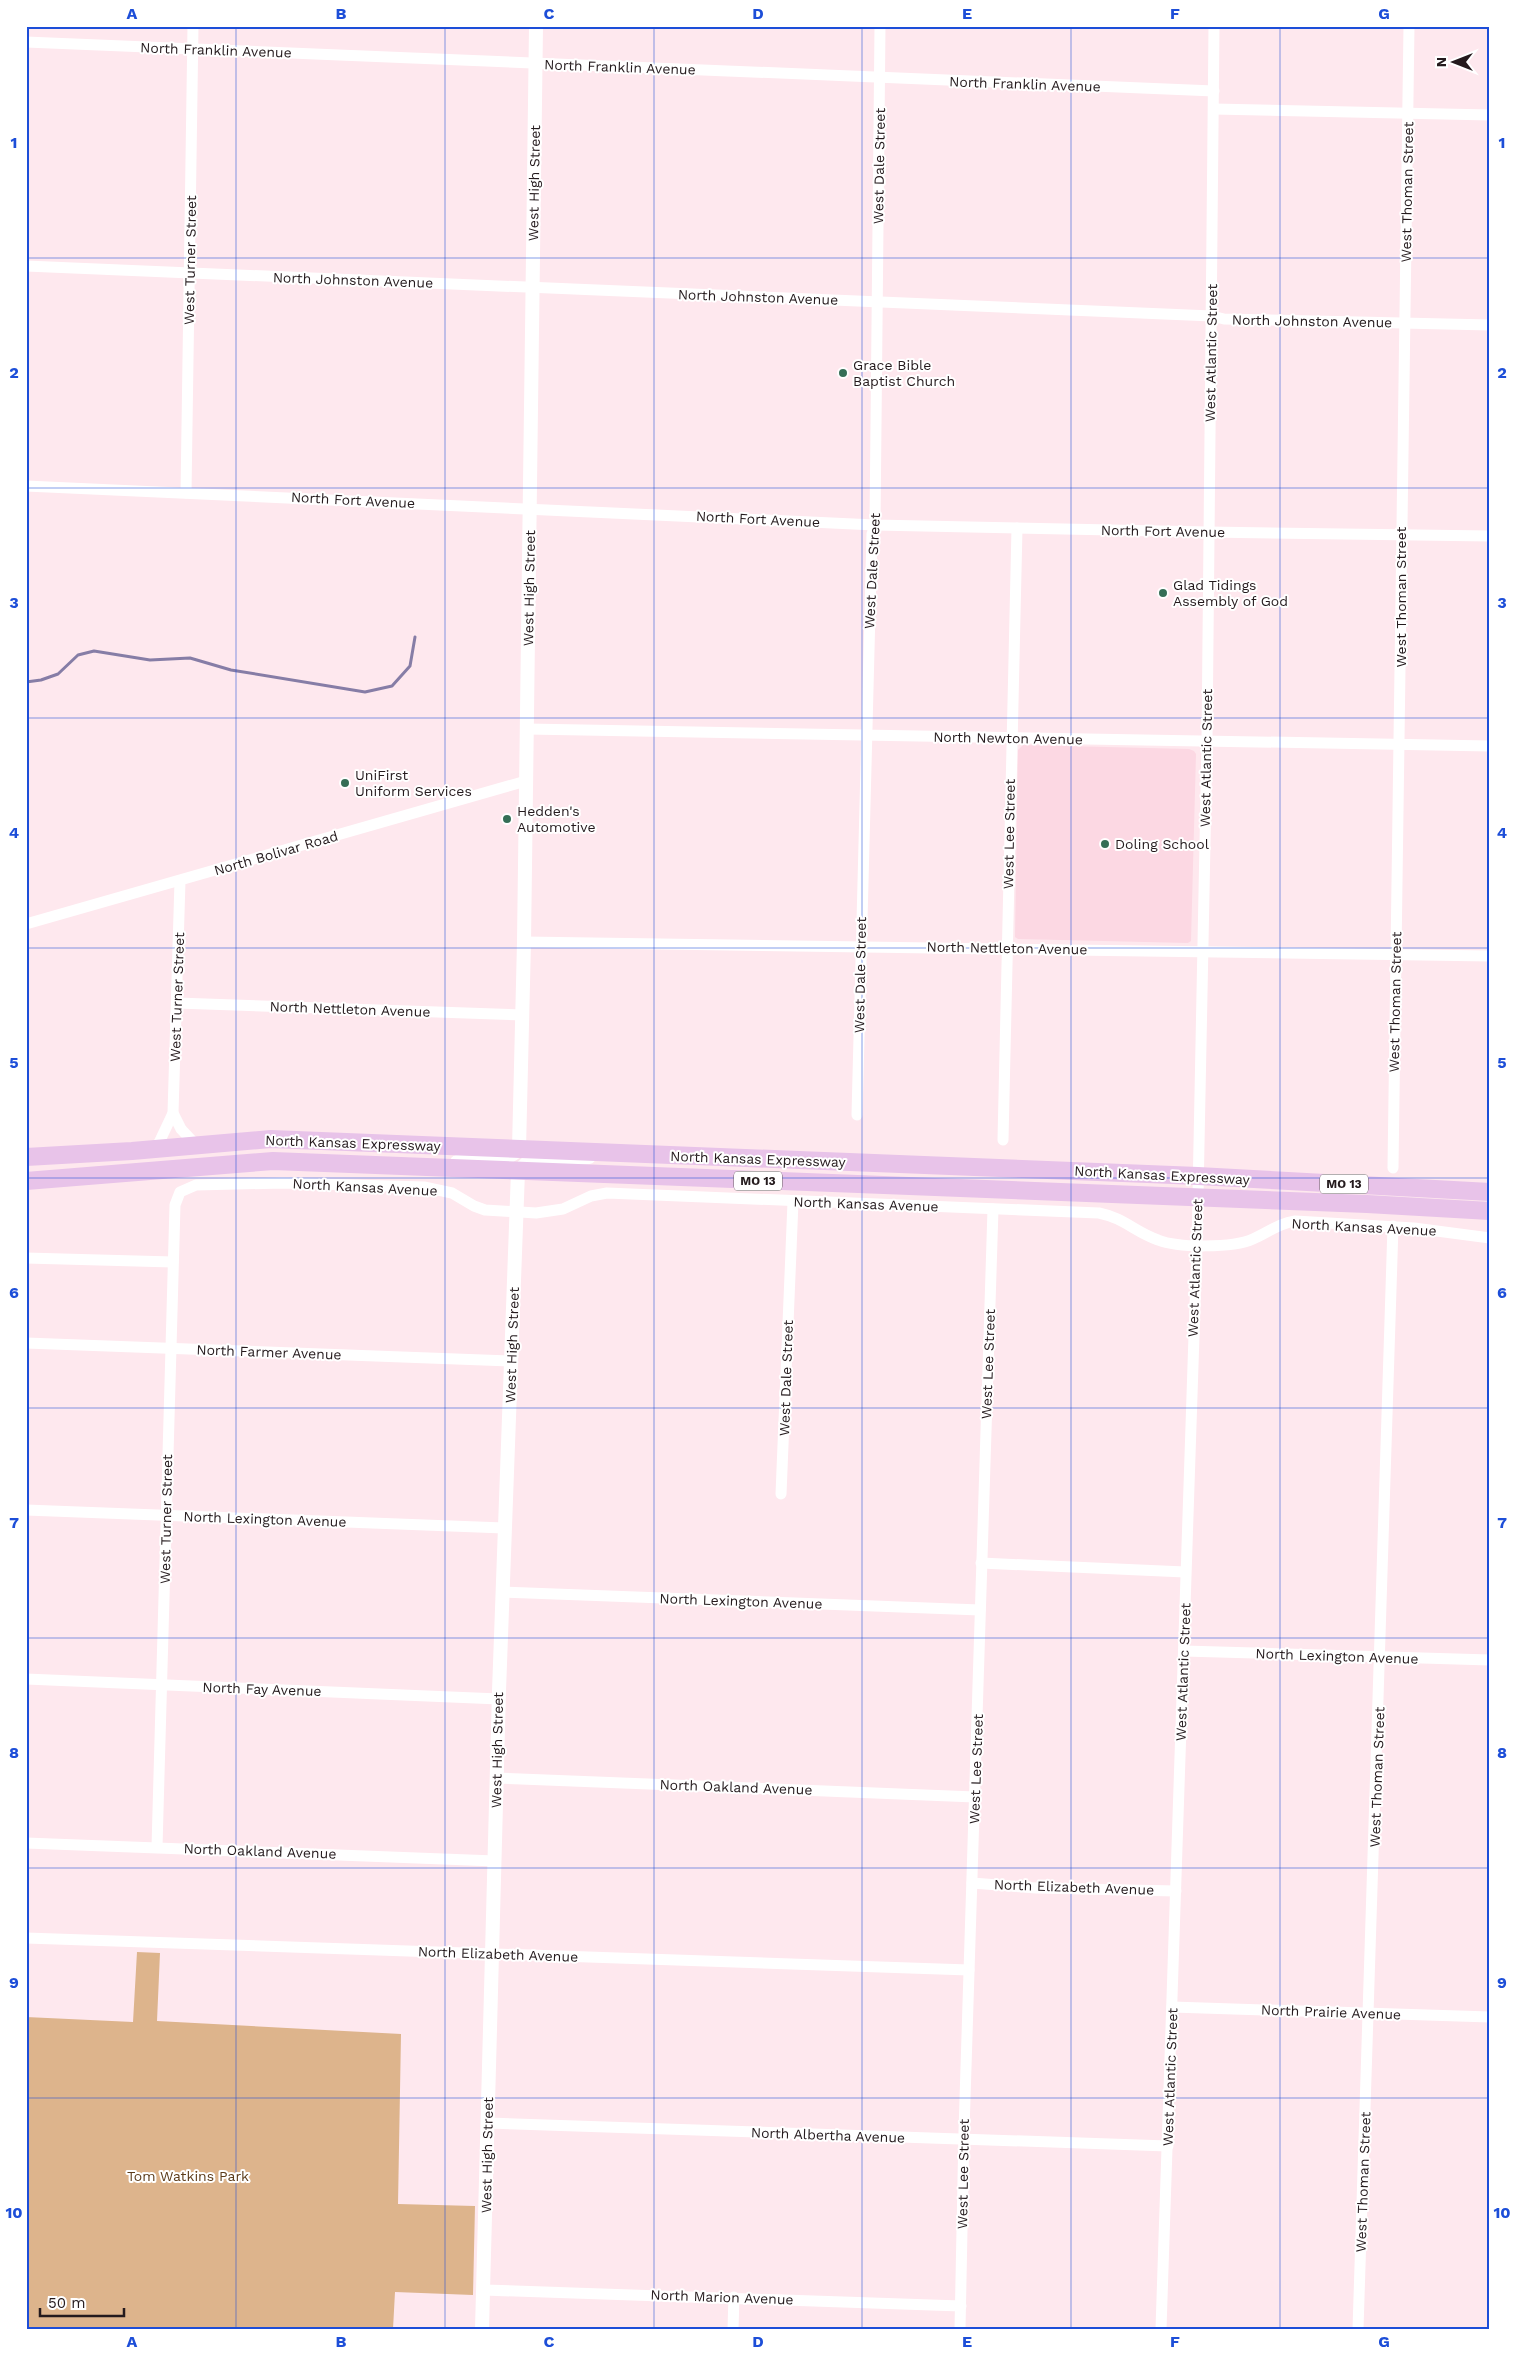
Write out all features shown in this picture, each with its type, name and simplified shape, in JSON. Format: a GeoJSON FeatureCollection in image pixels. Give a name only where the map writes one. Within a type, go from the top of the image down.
{"type":"FeatureCollection","features":[{"type":"Feature","properties":{"kind":"main road","name":"North Kansas Expressway"},"geometry":{"type":"LineString","coordinates":[[26,1157],[156,1149],[271,1139],[1198,1176],[1490,1192]]}},
{"type":"Feature","properties":{"kind":"main road"},"geometry":{"type":"LineString","coordinates":[[26,1153],[52,1156]]}},
{"type":"Feature","properties":{"kind":"main road","name":"North Kansas Expressway"},"geometry":{"type":"LineString","coordinates":[[26,1181],[273,1161],[1490,1211]]}},
{"type":"Feature","properties":{"kind":"street","name":"West Turner Street"},"geometry":{"type":"LineString","coordinates":[[186,493],[193,26]]}},
{"type":"Feature","properties":{"kind":"street","name":"West High Street"},"geometry":{"type":"LineString","coordinates":[[519,1149],[524,942],[536,26]]}},
{"type":"Feature","properties":{"kind":"street","name":"West Dale Street"},"geometry":{"type":"LineString","coordinates":[[857,1115],[872,534],[875,525],[880,26]]}},
{"type":"Feature","properties":{"kind":"street","name":"West Atlantic Street"},"geometry":{"type":"LineString","coordinates":[[1161,2329],[1197,1245],[1207,742],[1214,26]]}},
{"type":"Feature","properties":{"kind":"street","name":"West Thoman Street"},"geometry":{"type":"LineString","coordinates":[[1393,1168],[1409,26]]}},
{"type":"Feature","properties":{"kind":"street","name":"North Franklin Avenue"},"geometry":{"type":"LineString","coordinates":[[26,42],[1214,91]]}},
{"type":"Feature","properties":{"kind":"street"},"geometry":{"type":"LineString","coordinates":[[1214,109],[1490,115]]}},
{"type":"Feature","properties":{"kind":"street","name":"North Johnston Avenue"},"geometry":{"type":"LineString","coordinates":[[26,266],[1212,316],[1224,319],[1490,325]]}},
{"type":"Feature","properties":{"kind":"street","name":"North Fort Avenue"},"geometry":{"type":"LineString","coordinates":[[26,486],[875,525],[1490,536]]}},
{"type":"Feature","properties":{"kind":"street","name":"West Lee Street"},"geometry":{"type":"LineString","coordinates":[[1003,1140],[1017,528]]}},
{"type":"Feature","properties":{"kind":"street","name":"North Newton Avenue"},"geometry":{"type":"LineString","coordinates":[[527,729],[1490,746]]}},
{"type":"Feature","properties":{"kind":"street","name":"North Bolivar Road"},"geometry":{"type":"LineString","coordinates":[[26,924],[526,781]]}},
{"type":"Feature","properties":{"kind":"street","name":"West Turner Street"},"geometry":{"type":"LineString","coordinates":[[156,1149],[173,1113],[180,881]]}},
{"type":"Feature","properties":{"kind":"street","name":"North Nettleton Avenue"},"geometry":{"type":"LineString","coordinates":[[524,942],[1006,947],[1490,956]]}},
{"type":"Feature","properties":{"kind":"street","name":"North Nettleton Avenue"},"geometry":{"type":"LineString","coordinates":[[177,1003],[522,1015]]}},
{"type":"Feature","properties":{"kind":"street"},"geometry":{"type":"LineString","coordinates":[[173,1113],[180,1129],[196,1145]]}},
{"type":"Feature","properties":{"kind":"street"},"geometry":{"type":"LineString","coordinates":[[428,1168],[455,1162],[504,1159],[515,1155],[519,1149]]}},
{"type":"Feature","properties":{"kind":"street"},"geometry":{"type":"LineString","coordinates":[[518,1171],[528,1162],[578,1159],[609,1153]]}},
{"type":"Feature","properties":{"kind":"street","name":"West High Street"},"geometry":{"type":"LineString","coordinates":[[482,2329],[502,1592],[518,1171]]}},
{"type":"Feature","properties":{"kind":"street","name":"North Kansas Avenue"},"geometry":{"type":"LineString","coordinates":[[180,1192],[196,1185],[283,1183],[424,1187],[452,1193],[485,1210],[517,1213],[551,1212],[592,1196],[608,1193],[1098,1213],[1112,1216],[1128,1223],[1158,1241],[1219,1246],[1243,1243],[1286,1222],[1295,1221],[1393,1226],[1490,1238]]}},
{"type":"Feature","properties":{"kind":"street","name":"West Turner Street"},"geometry":{"type":"LineString","coordinates":[[157,1847],[175,1205],[180,1192]]}},
{"type":"Feature","properties":{"kind":"street","name":"West Dale Street"},"geometry":{"type":"LineString","coordinates":[[781,1494],[793,1202]]}},
{"type":"Feature","properties":{"kind":"street","name":"West Lee Street"},"geometry":{"type":"LineString","coordinates":[[960,2329],[969,1970],[993,1209]]}},
{"type":"Feature","properties":{"kind":"street","name":"West Thoman Street"},"geometry":{"type":"LineString","coordinates":[[1358,2329],[1370,2013],[1393,1226]]}},
{"type":"Feature","properties":{"kind":"street"},"geometry":{"type":"LineString","coordinates":[[26,1258],[173,1262]]}},
{"type":"Feature","properties":{"kind":"street","name":"North Farmer Avenue"},"geometry":{"type":"LineString","coordinates":[[26,1343],[512,1361]]}},
{"type":"Feature","properties":{"kind":"street","name":"North Lexington Avenue"},"geometry":{"type":"LineString","coordinates":[[26,1510],[504,1528]]}},
{"type":"Feature","properties":{"kind":"street"},"geometry":{"type":"LineString","coordinates":[[981,1563],[1185,1572]]}},
{"type":"Feature","properties":{"kind":"street","name":"North Lexington Avenue"},"geometry":{"type":"LineString","coordinates":[[502,1592],[980,1610]]}},
{"type":"Feature","properties":{"kind":"street","name":"North Lexington Avenue"},"geometry":{"type":"LineString","coordinates":[[1184,1651],[1490,1660]]}},
{"type":"Feature","properties":{"kind":"street","name":"North Fay Avenue"},"geometry":{"type":"LineString","coordinates":[[26,1679],[499,1699]]}},
{"type":"Feature","properties":{"kind":"street","name":"North Oakland Avenue"},"geometry":{"type":"LineString","coordinates":[[497,1778],[975,1797]]}},
{"type":"Feature","properties":{"kind":"street","name":"North Oakland Avenue"},"geometry":{"type":"LineString","coordinates":[[26,1843],[494,1861]]}},
{"type":"Feature","properties":{"kind":"street","name":"North Elizabeth Avenue"},"geometry":{"type":"LineString","coordinates":[[972,1883],[1036,1888],[1176,1891]]}},
{"type":"Feature","properties":{"kind":"street","name":"North Elizabeth Avenue"},"geometry":{"type":"LineString","coordinates":[[26,1938],[969,1970]]}},
{"type":"Feature","properties":{"kind":"street","name":"North Prairie Avenue"},"geometry":{"type":"LineString","coordinates":[[1172,2007],[1490,2017]]}},
{"type":"Feature","properties":{"kind":"street","name":"North Albertha Avenue"},"geometry":{"type":"LineString","coordinates":[[489,2123],[1168,2146]]}},
{"type":"Feature","properties":{"kind":"street","name":"North Marion Avenue"},"geometry":{"type":"LineString","coordinates":[[484,2290],[961,2306]]}},
{"type":"Feature","properties":{"kind":"street"},"geometry":{"type":"LineString","coordinates":[[733,2329],[734,2297]]}},
{"type":"Feature","properties":{"kind":"shaded area","name":"Doling School"},"geometry":{"type":"Polygon","coordinates":[[[1023,745],[1189,749],[1194,751],[1196,754],[1191,941],[1188,943],[1018,939],[1015,937],[1018,750],[1023,745]]]}},
{"type":"Feature","properties":{"kind":"green space","name":"Tom Watkins Park"},"geometry":{"type":"Polygon","coordinates":[[[137,1952],[160,1953],[157,2021],[401,2034],[398,2204],[475,2206],[473,2295],[395,2292],[393,2329],[26,2329],[26,2017],[133,2022],[137,1952]]]}},
{"type":"Feature","properties":{"kind":"waterway"},"geometry":{"type":"LineString","coordinates":[[26,682],[41,680],[58,674],[78,655],[94,651],[150,660],[190,658],[231,670],[365,692],[392,686],[410,666],[415,637]]}},
{"type":"Feature","properties":{"kind":"place","name":"Grace Bible Baptist Church"},"geometry":{"type":"Point","coordinates":[843,373]}},
{"type":"Feature","properties":{"kind":"place","name":"Glad Tidings Assembly of God"},"geometry":{"type":"Point","coordinates":[1163,593]}},
{"type":"Feature","properties":{"kind":"place","name":"UniFirst Uniform Services"},"geometry":{"type":"Point","coordinates":[345,783]}},
{"type":"Feature","properties":{"kind":"place","name":"Hedden's Automotive"},"geometry":{"type":"Point","coordinates":[507,819]}},
{"type":"Feature","properties":{"kind":"place","name":"Doling School"},"geometry":{"type":"Point","coordinates":[1105,844]}}]}
